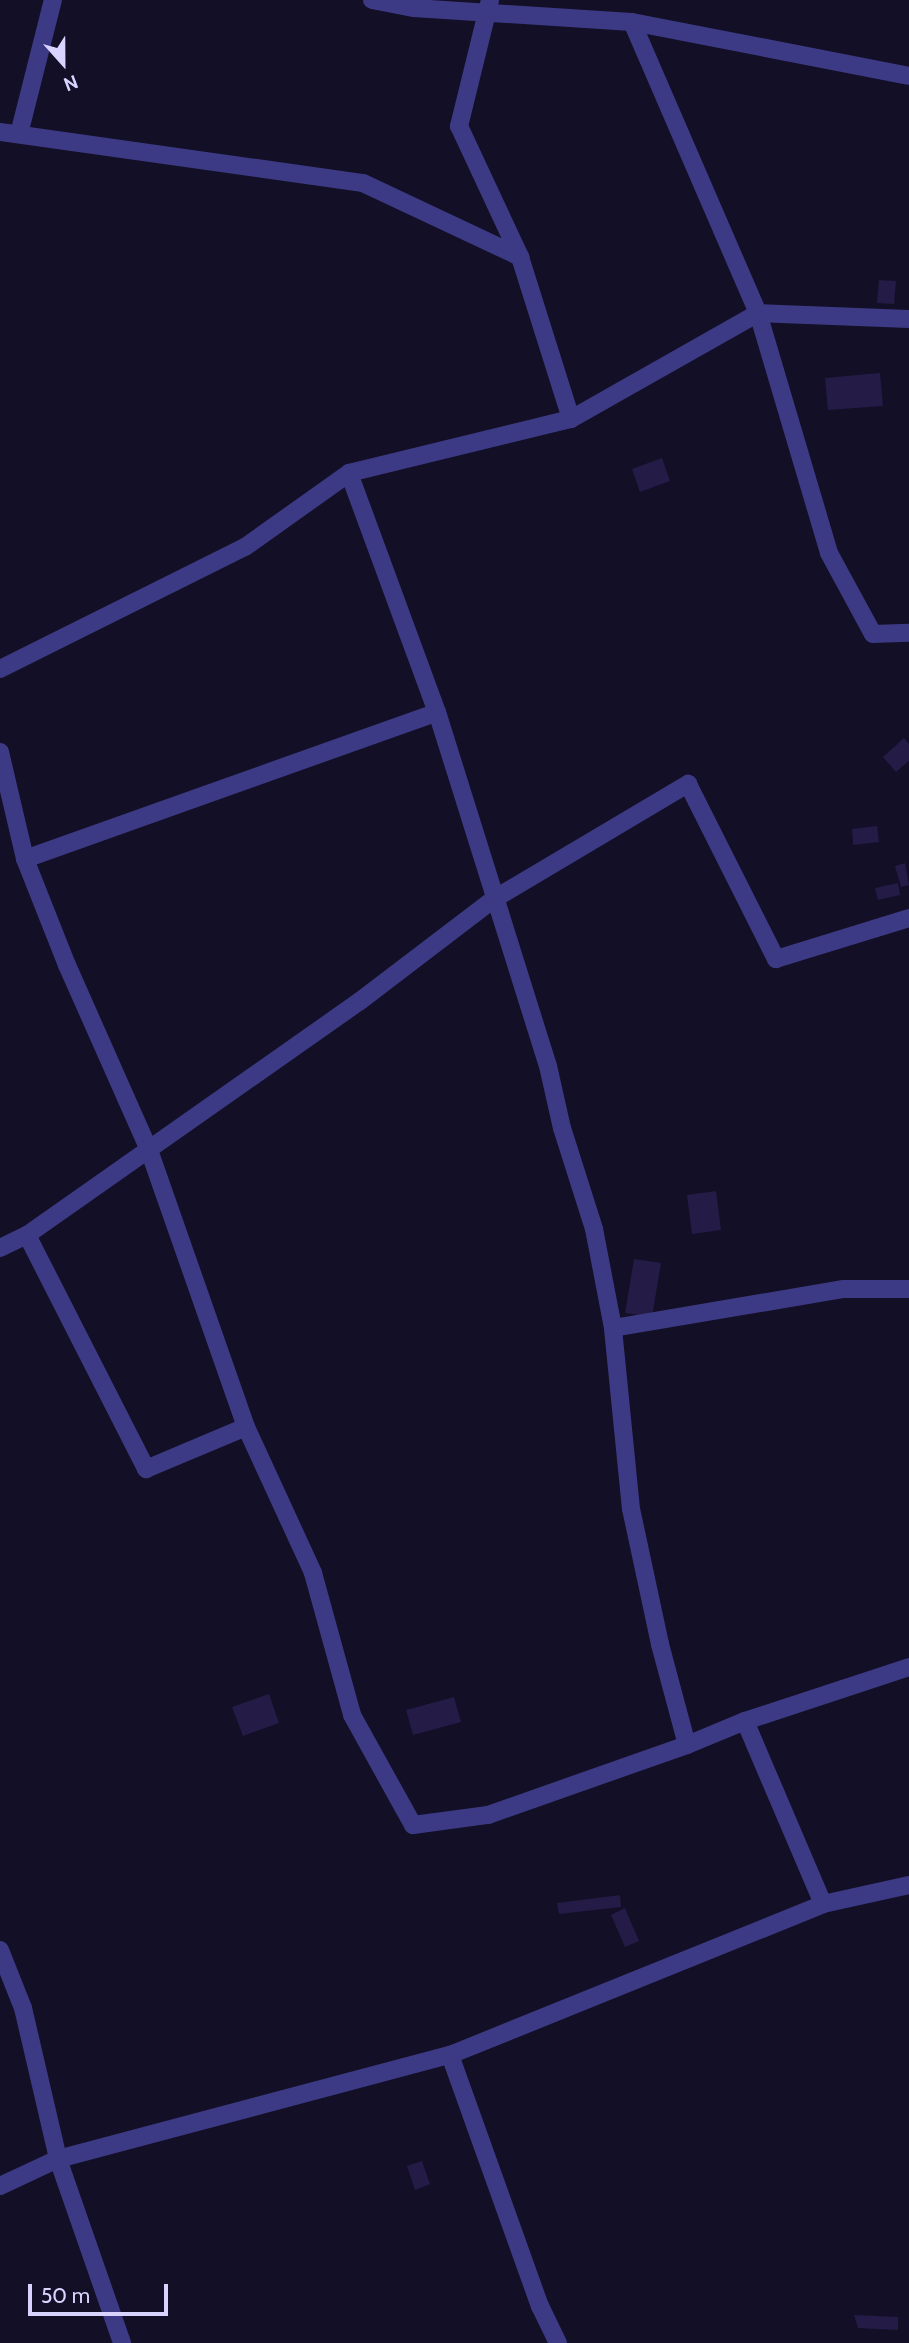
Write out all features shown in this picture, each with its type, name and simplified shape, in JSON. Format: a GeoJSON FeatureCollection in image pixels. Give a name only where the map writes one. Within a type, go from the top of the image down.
{"type":"FeatureCollection","features":[{"type":"Feature","properties":{"kind":"street"},"geometry":{"type":"LineString","coordinates":[[19,134],[53,0]]}},
{"type":"Feature","properties":{"kind":"street"},"geometry":{"type":"LineString","coordinates":[[372,0],[414,8],[489,7],[632,22],[909,76]]}},
{"type":"Feature","properties":{"kind":"street"},"geometry":{"type":"LineString","coordinates":[[489,7],[459,126],[520,257],[571,419]]}},
{"type":"Feature","properties":{"kind":"street"},"geometry":{"type":"LineString","coordinates":[[632,22],[758,313],[829,553],[873,634],[909,633]]}},
{"type":"Feature","properties":{"kind":"street"},"geometry":{"type":"LineString","coordinates":[[0,132],[363,183],[520,257]]}},
{"type":"Feature","properties":{"kind":"street"},"geometry":{"type":"LineString","coordinates":[[0,668],[245,547],[349,473],[571,419],[758,313],[909,319]]}},
{"type":"Feature","properties":{"kind":"street"},"geometry":{"type":"LineString","coordinates":[[349,473],[437,712],[548,1066],[562,1128],[594,1229],[613,1328],[631,1509],[660,1644],[687,1745]]}},
{"type":"Feature","properties":{"kind":"street"},"geometry":{"type":"LineString","coordinates":[[26,859],[437,712]]}},
{"type":"Feature","properties":{"kind":"street"},"geometry":{"type":"LineString","coordinates":[[0,752],[26,859],[67,965],[149,1150],[246,1427],[313,1573],[352,1715],[413,1825],[488,1815],[687,1745],[745,1721],[909,1667]]}},
{"type":"Feature","properties":{"kind":"street"},"geometry":{"type":"LineString","coordinates":[[0,1248],[27,1235],[360,1001],[494,899],[688,785],[776,960],[909,918]]}},
{"type":"Feature","properties":{"kind":"street"},"geometry":{"type":"LineString","coordinates":[[27,1235],[146,1469],[246,1427]]}},
{"type":"Feature","properties":{"kind":"street"},"geometry":{"type":"LineString","coordinates":[[613,1328],[844,1289],[909,1289]]}},
{"type":"Feature","properties":{"kind":"street"},"geometry":{"type":"LineString","coordinates":[[745,1721],[823,1904]]}},
{"type":"Feature","properties":{"kind":"street"},"geometry":{"type":"LineString","coordinates":[[0,2186],[58,2159],[450,2054],[823,1904],[909,1885]]}},
{"type":"Feature","properties":{"kind":"street"},"geometry":{"type":"LineString","coordinates":[[0,1950],[23,2008],[58,2159],[121,2343]]}},
{"type":"Feature","properties":{"kind":"street"},"geometry":{"type":"LineString","coordinates":[[450,2054],[540,2306],[558,2343]]}},
{"type":"Feature","properties":{"kind":"building"},"geometry":{"type":"Polygon","coordinates":[[[879,280],[896,281],[894,304],[877,303],[879,280]]]}},
{"type":"Feature","properties":{"kind":"building"},"geometry":{"type":"Polygon","coordinates":[[[880,373],[883,406],[828,410],[825,378],[880,373]]]}},
{"type":"Feature","properties":{"kind":"building"},"geometry":{"type":"Polygon","coordinates":[[[662,458],[670,481],[640,492],[632,469],[662,458]]]}},
{"type":"Feature","properties":{"kind":"building"},"geometry":{"type":"Polygon","coordinates":[[[904,738],[909,744],[909,761],[896,772],[883,757],[904,738]]]}},
{"type":"Feature","properties":{"kind":"building"},"geometry":{"type":"Polygon","coordinates":[[[877,826],[879,842],[853,845],[852,829],[877,826]]]}},
{"type":"Feature","properties":{"kind":"building"},"geometry":{"type":"Polygon","coordinates":[[[905,863],[909,885],[901,887],[895,866],[905,863]]]}},
{"type":"Feature","properties":{"kind":"building"},"geometry":{"type":"Polygon","coordinates":[[[898,883],[900,895],[878,900],[875,888],[898,883]]]}},
{"type":"Feature","properties":{"kind":"building"},"geometry":{"type":"Polygon","coordinates":[[[716,1191],[721,1230],[692,1234],[687,1195],[716,1191]]]}},
{"type":"Feature","properties":{"kind":"building"},"geometry":{"type":"Polygon","coordinates":[[[634,1259],[661,1263],[652,1317],[625,1313],[634,1259]]]}},
{"type":"Feature","properties":{"kind":"building"},"geometry":{"type":"Polygon","coordinates":[[[269,1694],[279,1723],[243,1736],[232,1707],[269,1694]]]}},
{"type":"Feature","properties":{"kind":"building"},"geometry":{"type":"Polygon","coordinates":[[[454,1697],[461,1722],[413,1735],[406,1710],[454,1697]]]}},
{"type":"Feature","properties":{"kind":"building"},"geometry":{"type":"Polygon","coordinates":[[[620,1895],[621,1907],[559,1914],[557,1903],[620,1895]]]}},
{"type":"Feature","properties":{"kind":"building"},"geometry":{"type":"Polygon","coordinates":[[[625,1908],[639,1941],[625,1947],[611,1915],[625,1908]]]}},
{"type":"Feature","properties":{"kind":"building"},"geometry":{"type":"Polygon","coordinates":[[[422,2161],[430,2184],[415,2190],[407,2166],[422,2161]]]}},
{"type":"Feature","properties":{"kind":"building"},"geometry":{"type":"Polygon","coordinates":[[[854,2315],[898,2317],[898,2330],[858,2328],[854,2315]]]}}]}
